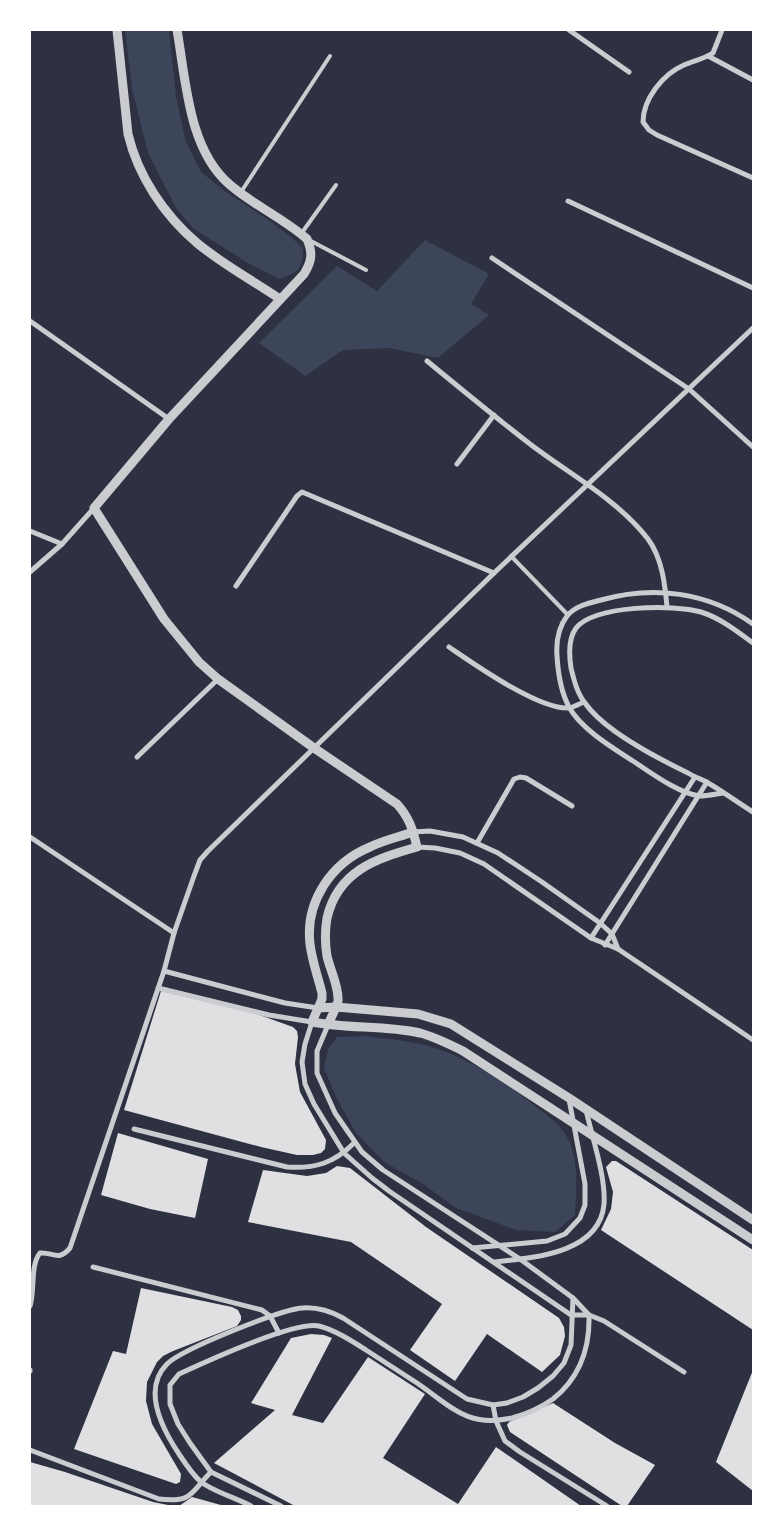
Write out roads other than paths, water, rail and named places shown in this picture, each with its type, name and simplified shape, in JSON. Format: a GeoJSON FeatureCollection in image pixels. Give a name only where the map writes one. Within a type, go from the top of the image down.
{"type":"FeatureCollection","features":[{"type":"Feature","properties":{"kind":"street"},"geometry":{"type":"LineString","coordinates":[[117,30],[128,134],[132,151],[154,194],[175,222],[197,243],[280,299]]}},
{"type":"Feature","properties":{"kind":"street"},"geometry":{"type":"LineString","coordinates":[[30,572],[62,544],[169,419],[304,274],[312,257],[311,249],[304,236],[240,193],[216,171],[206,156],[192,117],[177,30]]}},
{"type":"Feature","properties":{"kind":"street"},"geometry":{"type":"LineString","coordinates":[[570,30],[629,72]]}},
{"type":"Feature","properties":{"kind":"street"},"geometry":{"type":"LineString","coordinates":[[722,30],[713,53],[682,66],[663,80],[647,101],[644,108],[643,122],[649,130],[657,135],[753,178]]}},
{"type":"Feature","properties":{"kind":"street"},"geometry":{"type":"LineString","coordinates":[[708,56],[753,80]]}},
{"type":"Feature","properties":{"kind":"street"},"geometry":{"type":"LineString","coordinates":[[568,201],[753,288]]}},
{"type":"Feature","properties":{"kind":"street"},"geometry":{"type":"LineString","coordinates":[[492,258],[689,389],[753,447]]}},
{"type":"Feature","properties":{"kind":"street"},"geometry":{"type":"LineString","coordinates":[[30,321],[169,419]]}},
{"type":"Feature","properties":{"kind":"street"},"geometry":{"type":"LineString","coordinates":[[30,1306],[33,1296],[34,1267],[37,1257],[40,1253],[56,1256],[65,1254],[70,1248],[200,860],[494,572],[753,328]]}},
{"type":"Feature","properties":{"kind":"street"},"geometry":{"type":"LineString","coordinates":[[427,361],[531,445],[588,484],[624,514],[648,540],[659,562],[666,592],[667,607]]}},
{"type":"Feature","properties":{"kind":"street"},"geometry":{"type":"LineString","coordinates":[[457,464],[494,415]]}},
{"type":"Feature","properties":{"kind":"street"},"geometry":{"type":"LineString","coordinates":[[236,586],[297,496],[302,492],[494,572]]}},
{"type":"Feature","properties":{"kind":"street"},"geometry":{"type":"LineString","coordinates":[[94,508],[164,619],[199,662],[218,679],[314,748],[397,804],[410,821],[417,847]]}},
{"type":"Feature","properties":{"kind":"street"},"geometry":{"type":"LineString","coordinates":[[30,531],[62,544]]}},
{"type":"Feature","properties":{"kind":"street"},"geometry":{"type":"LineString","coordinates":[[723,793],[700,796],[686,791],[646,770],[599,737],[579,720],[570,708],[561,682],[556,648],[560,630],[568,615],[578,607],[607,598],[644,592],[682,593],[722,605],[753,624]]}},
{"type":"Feature","properties":{"kind":"street"},"geometry":{"type":"LineString","coordinates":[[753,643],[730,626],[715,618],[694,611],[667,607],[595,616],[578,626],[573,633],[569,659],[574,681],[584,702],[593,713],[630,741],[653,755],[708,782],[753,812]]}},
{"type":"Feature","properties":{"kind":"street"},"geometry":{"type":"LineString","coordinates":[[449,647],[511,687],[547,702],[570,708],[584,702]]}},
{"type":"Feature","properties":{"kind":"street"},"geometry":{"type":"LineString","coordinates":[[137,757],[218,679]]}},
{"type":"Feature","properties":{"kind":"street"},"geometry":{"type":"LineString","coordinates":[[477,843],[514,780],[520,777],[526,778],[572,806]]}},
{"type":"Feature","properties":{"kind":"street"},"geometry":{"type":"LineString","coordinates":[[591,938],[695,777]]}},
{"type":"Feature","properties":{"kind":"street"},"geometry":{"type":"LineString","coordinates":[[604,945],[708,782]]}},
{"type":"Feature","properties":{"kind":"street"},"geometry":{"type":"LineString","coordinates":[[618,949],[612,934],[600,923],[498,853],[477,843],[446,833],[430,831],[413,832],[369,847],[354,855],[335,870],[319,892],[312,912],[310,944],[322,999],[305,1044],[302,1062],[305,1084],[314,1104],[344,1153],[383,1186],[571,1315],[589,1315],[604,1321],[684,1372]]}},
{"type":"Feature","properties":{"kind":"street"},"geometry":{"type":"LineString","coordinates":[[30,837],[174,934]]}},
{"type":"Feature","properties":{"kind":"street"},"geometry":{"type":"LineString","coordinates":[[281,1506],[211,1472],[178,1424],[170,1404],[170,1385],[179,1374],[278,1333],[310,1325],[333,1331],[358,1345],[416,1382],[456,1411],[470,1418],[496,1421],[524,1415],[538,1409],[559,1394],[570,1383],[578,1369],[590,1332],[589,1315],[573,1298],[520,1259],[383,1170],[354,1143],[335,1112],[316,1072],[317,1051],[336,1008],[337,992],[327,955],[326,935],[330,909],[337,892],[348,878],[368,864],[391,854],[417,847],[436,848],[460,853],[484,864],[591,938],[604,945],[618,949],[753,1040]]}},
{"type":"Feature","properties":{"kind":"street"},"geometry":{"type":"LineString","coordinates":[[164,971],[277,1002],[303,1007],[418,1014],[451,1024],[569,1098],[753,1220]]}},
{"type":"Feature","properties":{"kind":"street"},"geometry":{"type":"LineString","coordinates":[[158,988],[270,1015],[328,1025],[398,1029],[421,1033],[444,1042],[463,1051],[753,1240]]}},
{"type":"Feature","properties":{"kind":"street"},"geometry":{"type":"LineString","coordinates":[[472,1248],[547,1240],[558,1237],[565,1234],[580,1218],[586,1196],[569,1098]]}},
{"type":"Feature","properties":{"kind":"street"},"geometry":{"type":"LineString","coordinates":[[494,1262],[559,1251],[573,1246],[584,1239],[598,1225],[604,1204],[603,1185],[586,1110]]}},
{"type":"Feature","properties":{"kind":"street"},"geometry":{"type":"LineString","coordinates":[[134,1129],[287,1167],[305,1168],[319,1166],[344,1153],[354,1143]]}},
{"type":"Feature","properties":{"kind":"street"},"geometry":{"type":"LineString","coordinates":[[93,1267],[262,1310],[270,1316],[278,1333]]}},
{"type":"Feature","properties":{"kind":"street"},"geometry":{"type":"LineString","coordinates":[[251,1506],[201,1482],[170,1440],[161,1422],[155,1398],[160,1374],[167,1364],[184,1352],[270,1316],[301,1308],[315,1308],[334,1314],[467,1399],[493,1405],[507,1403],[530,1393],[553,1376],[564,1363],[571,1345],[573,1298]]}},
{"type":"Feature","properties":{"kind":"street"},"geometry":{"type":"LineString","coordinates":[[493,1405],[496,1421],[505,1441],[607,1506]]}},
{"type":"Feature","properties":{"kind":"street"},"geometry":{"type":"LineString","coordinates":[[30,1450],[159,1499],[182,1500],[196,1490],[211,1472]]}},
{"type":"Feature","properties":{"kind":"lane"},"geometry":{"type":"LineString","coordinates":[[240,193],[330,56]]}},
{"type":"Feature","properties":{"kind":"lane"},"geometry":{"type":"LineString","coordinates":[[336,185],[304,236],[366,270]]}},
{"type":"Feature","properties":{"kind":"lane"},"geometry":{"type":"LineString","coordinates":[[511,556],[568,615]]}}]}
